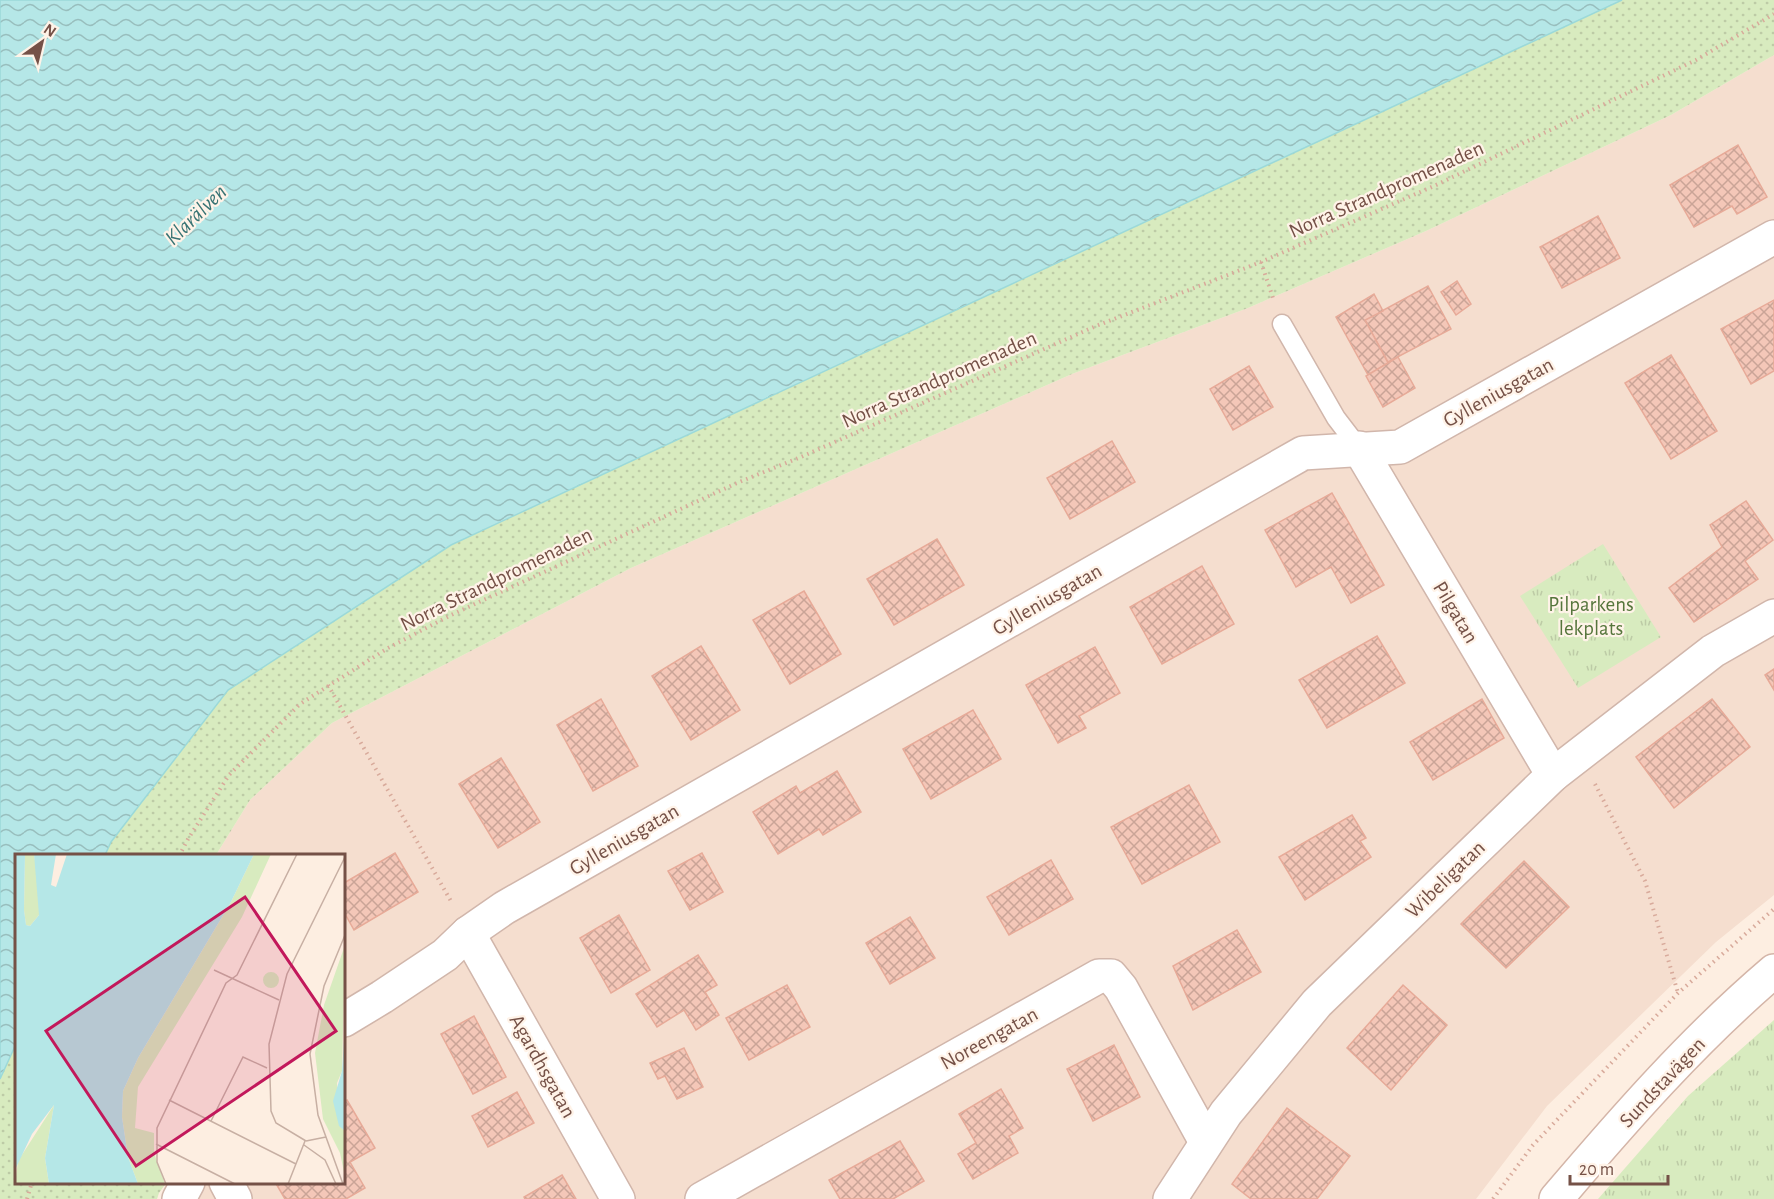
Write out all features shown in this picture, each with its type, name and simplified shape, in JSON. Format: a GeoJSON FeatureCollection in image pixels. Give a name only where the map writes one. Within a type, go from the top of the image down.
{"type":"FeatureCollection","features":[{"type":"Feature","properties":{"kind":"street","name":"Gylleniusgatan"},"geometry":{"type":"LineString","coordinates":[[345,1019],[445,955],[468,933],[514,902],[1303,453],[1400,447],[1774,237]]}},
{"type":"Feature","properties":{"kind":"street","name":"Pilgatan"},"geometry":{"type":"LineString","coordinates":[[1359,448],[1553,775]]}},
{"type":"Feature","properties":{"kind":"street","name":"Wibeligatan"},"geometry":{"type":"LineString","coordinates":[[1170,1199],[1226,1113],[1317,1003],[1553,775],[1713,651],[1774,615]]}},
{"type":"Feature","properties":{"kind":"street","name":"Agardhsgatan"},"geometry":{"type":"LineString","coordinates":[[468,933],[618,1199]]}},
{"type":"Feature","properties":{"kind":"street","name":"Sundstavägen"},"geometry":{"type":"LineString","coordinates":[[1556,1199],[1661,1081],[1737,1002],[1774,971]]}},
{"type":"Feature","properties":{"kind":"street","name":"Noreengatan"},"geometry":{"type":"LineString","coordinates":[[702,1199],[1099,976],[1111,976],[1121,988],[1206,1142]]}},
{"type":"Feature","properties":{"kind":"street"},"geometry":{"type":"LineString","coordinates":[[179,1199],[187,1184]]}},
{"type":"Feature","properties":{"kind":"street"},"geometry":{"type":"LineString","coordinates":[[227,1184],[235,1199]]}},
{"type":"Feature","properties":{"kind":"lane"},"geometry":{"type":"LineString","coordinates":[[1282,324],[1336,418],[1359,448]]}},
{"type":"Feature","properties":{"kind":"path","name":"Norra Strandpromenaden"},"geometry":{"type":"LineString","coordinates":[[180,854],[229,775],[300,704],[328,684],[388,648],[451,615],[726,488],[1096,326],[1261,262],[1434,186],[1686,65],[1774,14]]}},
{"type":"Feature","properties":{"kind":"path"},"geometry":{"type":"LineString","coordinates":[[1261,262],[1282,324]]}},
{"type":"Feature","properties":{"kind":"path"},"geometry":{"type":"LineString","coordinates":[[328,684],[468,933]]}},
{"type":"Feature","properties":{"kind":"path"},"geometry":{"type":"LineString","coordinates":[[1579,754],[1645,881],[1678,993]]}},
{"type":"Feature","properties":{"kind":"path"},"geometry":{"type":"LineString","coordinates":[[1493,1199],[1533,1145],[1678,993],[1774,909]]}},
{"type":"Feature","properties":{"kind":"path"},"geometry":{"type":"LineString","coordinates":[[27,1199],[31,1184]]}},
{"type":"Feature","properties":{"kind":"shaded area"},"geometry":{"type":"Polygon","coordinates":[[[1774,55],[1774,895],[1716,942],[1547,1106],[1476,1199],[194,1199],[204,1184],[345,1184],[345,854],[217,854],[250,800],[332,723],[631,568],[1072,374],[1248,308],[1426,231],[1671,115],[1774,55]]]}},
{"type":"Feature","properties":{"kind":"green space"},"geometry":{"type":"Polygon","coordinates":[[[1622,0],[1774,0],[1774,55],[1671,115],[1426,231],[1248,308],[1072,374],[631,568],[332,723],[250,800],[217,854],[106,854],[111,842],[228,690],[451,545],[1622,0]]]}},
{"type":"Feature","properties":{"kind":"green space","name":"Pilparkens lekplats"},"geometry":{"type":"Polygon","coordinates":[[[1603,544],[1661,637],[1578,688],[1520,596],[1603,544]]]}},
{"type":"Feature","properties":{"kind":"green space"},"geometry":{"type":"Polygon","coordinates":[[[1774,1020],[1774,1199],[1598,1199],[1688,1096],[1774,1020]]]}},
{"type":"Feature","properties":{"kind":"green space"},"geometry":{"type":"Polygon","coordinates":[[[15,1046],[15,1184],[165,1184],[157,1199],[0,1199],[0,1079],[15,1046]]]}},
{"type":"Feature","properties":{"kind":"water","name":"Klarälven"},"geometry":{"type":"Polygon","coordinates":[[[0,0],[1622,0],[451,545],[228,690],[111,842],[105,854],[15,854],[15,1046],[0,1079],[0,0]]]}},
{"type":"Feature","properties":{"kind":"building"},"geometry":{"type":"Polygon","coordinates":[[[1738,145],[1767,197],[1737,214],[1732,206],[1694,227],[1670,185],[1738,145]]]}},
{"type":"Feature","properties":{"kind":"building"},"geometry":{"type":"Polygon","coordinates":[[[1598,216],[1620,258],[1562,288],[1540,247],[1598,216]]]}},
{"type":"Feature","properties":{"kind":"building"},"geometry":{"type":"Polygon","coordinates":[[[1457,281],[1471,304],[1456,315],[1441,292],[1457,281]]]}},
{"type":"Feature","properties":{"kind":"building"},"geometry":{"type":"Polygon","coordinates":[[[1428,286],[1451,329],[1388,362],[1365,320],[1428,286]]]}},
{"type":"Feature","properties":{"kind":"building"},"geometry":{"type":"Polygon","coordinates":[[[1374,294],[1383,311],[1365,320],[1388,363],[1368,375],[1336,317],[1374,294]]]}},
{"type":"Feature","properties":{"kind":"building"},"geometry":{"type":"Polygon","coordinates":[[[1774,300],[1774,371],[1751,384],[1721,329],[1774,300]]]}},
{"type":"Feature","properties":{"kind":"building"},"geometry":{"type":"Polygon","coordinates":[[[1671,355],[1717,431],[1671,459],[1625,383],[1671,355]]]}},
{"type":"Feature","properties":{"kind":"building"},"geometry":{"type":"Polygon","coordinates":[[[1398,357],[1415,388],[1383,407],[1366,376],[1398,357]]]}},
{"type":"Feature","properties":{"kind":"building"},"geometry":{"type":"Polygon","coordinates":[[[1249,366],[1273,407],[1233,430],[1210,389],[1249,366]]]}},
{"type":"Feature","properties":{"kind":"building"},"geometry":{"type":"Polygon","coordinates":[[[1112,441],[1135,482],[1070,519],[1047,478],[1112,441]]]}},
{"type":"Feature","properties":{"kind":"building"},"geometry":{"type":"Polygon","coordinates":[[[1332,493],[1384,585],[1351,603],[1331,567],[1296,587],[1265,530],[1332,493]]]}},
{"type":"Feature","properties":{"kind":"building"},"geometry":{"type":"Polygon","coordinates":[[[1746,501],[1773,540],[1745,561],[1758,579],[1694,622],[1669,588],[1722,547],[1710,525],[1746,501]]]}},
{"type":"Feature","properties":{"kind":"building"},"geometry":{"type":"Polygon","coordinates":[[[937,539],[964,585],[894,625],[867,579],[937,539]]]}},
{"type":"Feature","properties":{"kind":"building"},"geometry":{"type":"Polygon","coordinates":[[[1202,566],[1234,624],[1162,664],[1130,607],[1202,566]]]}},
{"type":"Feature","properties":{"kind":"building"},"geometry":{"type":"Polygon","coordinates":[[[804,591],[841,654],[790,684],[753,620],[804,591]]]}},
{"type":"Feature","properties":{"kind":"building"},"geometry":{"type":"Polygon","coordinates":[[[1377,636],[1405,683],[1327,728],[1299,680],[1377,636]]]}},
{"type":"Feature","properties":{"kind":"building"},"geometry":{"type":"Polygon","coordinates":[[[701,646],[740,710],[691,740],[652,676],[701,646]]]}},
{"type":"Feature","properties":{"kind":"building"},"geometry":{"type":"Polygon","coordinates":[[[1095,647],[1120,693],[1079,716],[1086,728],[1058,743],[1026,685],[1095,647]]]}},
{"type":"Feature","properties":{"kind":"building"},"geometry":{"type":"Polygon","coordinates":[[[1774,669],[1774,690],[1765,675],[1774,669]]]}},
{"type":"Feature","properties":{"kind":"building"},"geometry":{"type":"Polygon","coordinates":[[[601,699],[638,766],[593,791],[557,725],[601,699]]]}},
{"type":"Feature","properties":{"kind":"building"},"geometry":{"type":"Polygon","coordinates":[[[1482,699],[1504,738],[1433,780],[1410,742],[1482,699]]]}},
{"type":"Feature","properties":{"kind":"building"},"geometry":{"type":"Polygon","coordinates":[[[1712,699],[1750,747],[1674,808],[1636,757],[1712,699]]]}},
{"type":"Feature","properties":{"kind":"building"},"geometry":{"type":"Polygon","coordinates":[[[973,710],[1001,759],[931,799],[903,749],[973,710]]]}},
{"type":"Feature","properties":{"kind":"building"},"geometry":{"type":"Polygon","coordinates":[[[501,758],[540,822],[498,848],[459,784],[501,758]]]}},
{"type":"Feature","properties":{"kind":"building"},"geometry":{"type":"Polygon","coordinates":[[[837,771],[861,812],[823,835],[819,829],[778,854],[753,812],[796,786],[800,793],[837,771]]]}},
{"type":"Feature","properties":{"kind":"building"},"geometry":{"type":"Polygon","coordinates":[[[1189,785],[1220,842],[1142,884],[1111,827],[1189,785]]]}},
{"type":"Feature","properties":{"kind":"building"},"geometry":{"type":"Polygon","coordinates":[[[1352,815],[1366,838],[1360,841],[1371,857],[1305,900],[1279,857],[1352,815]]]}},
{"type":"Feature","properties":{"kind":"building"},"geometry":{"type":"Polygon","coordinates":[[[395,853],[418,892],[354,930],[345,914],[345,882],[395,853]]]}},
{"type":"Feature","properties":{"kind":"building"},"geometry":{"type":"Polygon","coordinates":[[[702,853],[723,892],[690,910],[668,871],[702,853]]]}},
{"type":"Feature","properties":{"kind":"building"},"geometry":{"type":"Polygon","coordinates":[[[1051,860],[1073,899],[1009,935],[987,897],[1051,860]]]}},
{"type":"Feature","properties":{"kind":"building"},"geometry":{"type":"Polygon","coordinates":[[[1524,861],[1569,907],[1506,968],[1461,924],[1524,861]]]}},
{"type":"Feature","properties":{"kind":"building"},"geometry":{"type":"Polygon","coordinates":[[[619,915],[650,970],[611,993],[580,938],[619,915]]]}},
{"type":"Feature","properties":{"kind":"building"},"geometry":{"type":"Polygon","coordinates":[[[910,917],[935,958],[890,984],[866,943],[910,917]]]}},
{"type":"Feature","properties":{"kind":"building"},"geometry":{"type":"Polygon","coordinates":[[[1237,930],[1261,972],[1193,1010],[1173,966],[1237,930]]]}},
{"type":"Feature","properties":{"kind":"building"},"geometry":{"type":"Polygon","coordinates":[[[698,955],[717,985],[705,992],[719,1015],[696,1030],[684,1010],[657,1027],[636,994],[698,955]]]}},
{"type":"Feature","properties":{"kind":"building"},"geometry":{"type":"Polygon","coordinates":[[[787,985],[810,1027],[749,1060],[726,1018],[787,985]]]}},
{"type":"Feature","properties":{"kind":"building"},"geometry":{"type":"Polygon","coordinates":[[[1403,985],[1447,1025],[1391,1090],[1347,1048],[1403,985]]]}},
{"type":"Feature","properties":{"kind":"building"},"geometry":{"type":"Polygon","coordinates":[[[474,1016],[506,1077],[473,1094],[441,1034],[474,1016]]]}},
{"type":"Feature","properties":{"kind":"building"},"geometry":{"type":"Polygon","coordinates":[[[1114,1045],[1140,1097],[1093,1121],[1067,1069],[1114,1045]]]}},
{"type":"Feature","properties":{"kind":"building"},"geometry":{"type":"Polygon","coordinates":[[[684,1048],[703,1087],[677,1099],[665,1076],[658,1079],[650,1063],[684,1048]]]}},
{"type":"Feature","properties":{"kind":"building"},"geometry":{"type":"Polygon","coordinates":[[[1001,1089],[1023,1128],[1009,1136],[1018,1153],[973,1179],[958,1154],[976,1143],[959,1114],[1001,1089]]]}},
{"type":"Feature","properties":{"kind":"building"},"geometry":{"type":"Polygon","coordinates":[[[517,1092],[534,1123],[488,1147],[472,1116],[517,1092]]]}},
{"type":"Feature","properties":{"kind":"building"},"geometry":{"type":"Polygon","coordinates":[[[347,1100],[375,1148],[350,1162],[365,1188],[346,1199],[285,1199],[276,1184],[345,1184],[345,1101],[347,1100]]]}},
{"type":"Feature","properties":{"kind":"building"},"geometry":{"type":"Polygon","coordinates":[[[1287,1108],[1350,1156],[1317,1199],[1251,1199],[1232,1184],[1287,1108]]]}},
{"type":"Feature","properties":{"kind":"building"},"geometry":{"type":"Polygon","coordinates":[[[900,1141],[924,1181],[893,1199],[840,1199],[829,1180],[900,1141]]]}},
{"type":"Feature","properties":{"kind":"building"},"geometry":{"type":"Polygon","coordinates":[[[562,1175],[576,1199],[525,1199],[524,1197],[562,1175]]]}}]}
